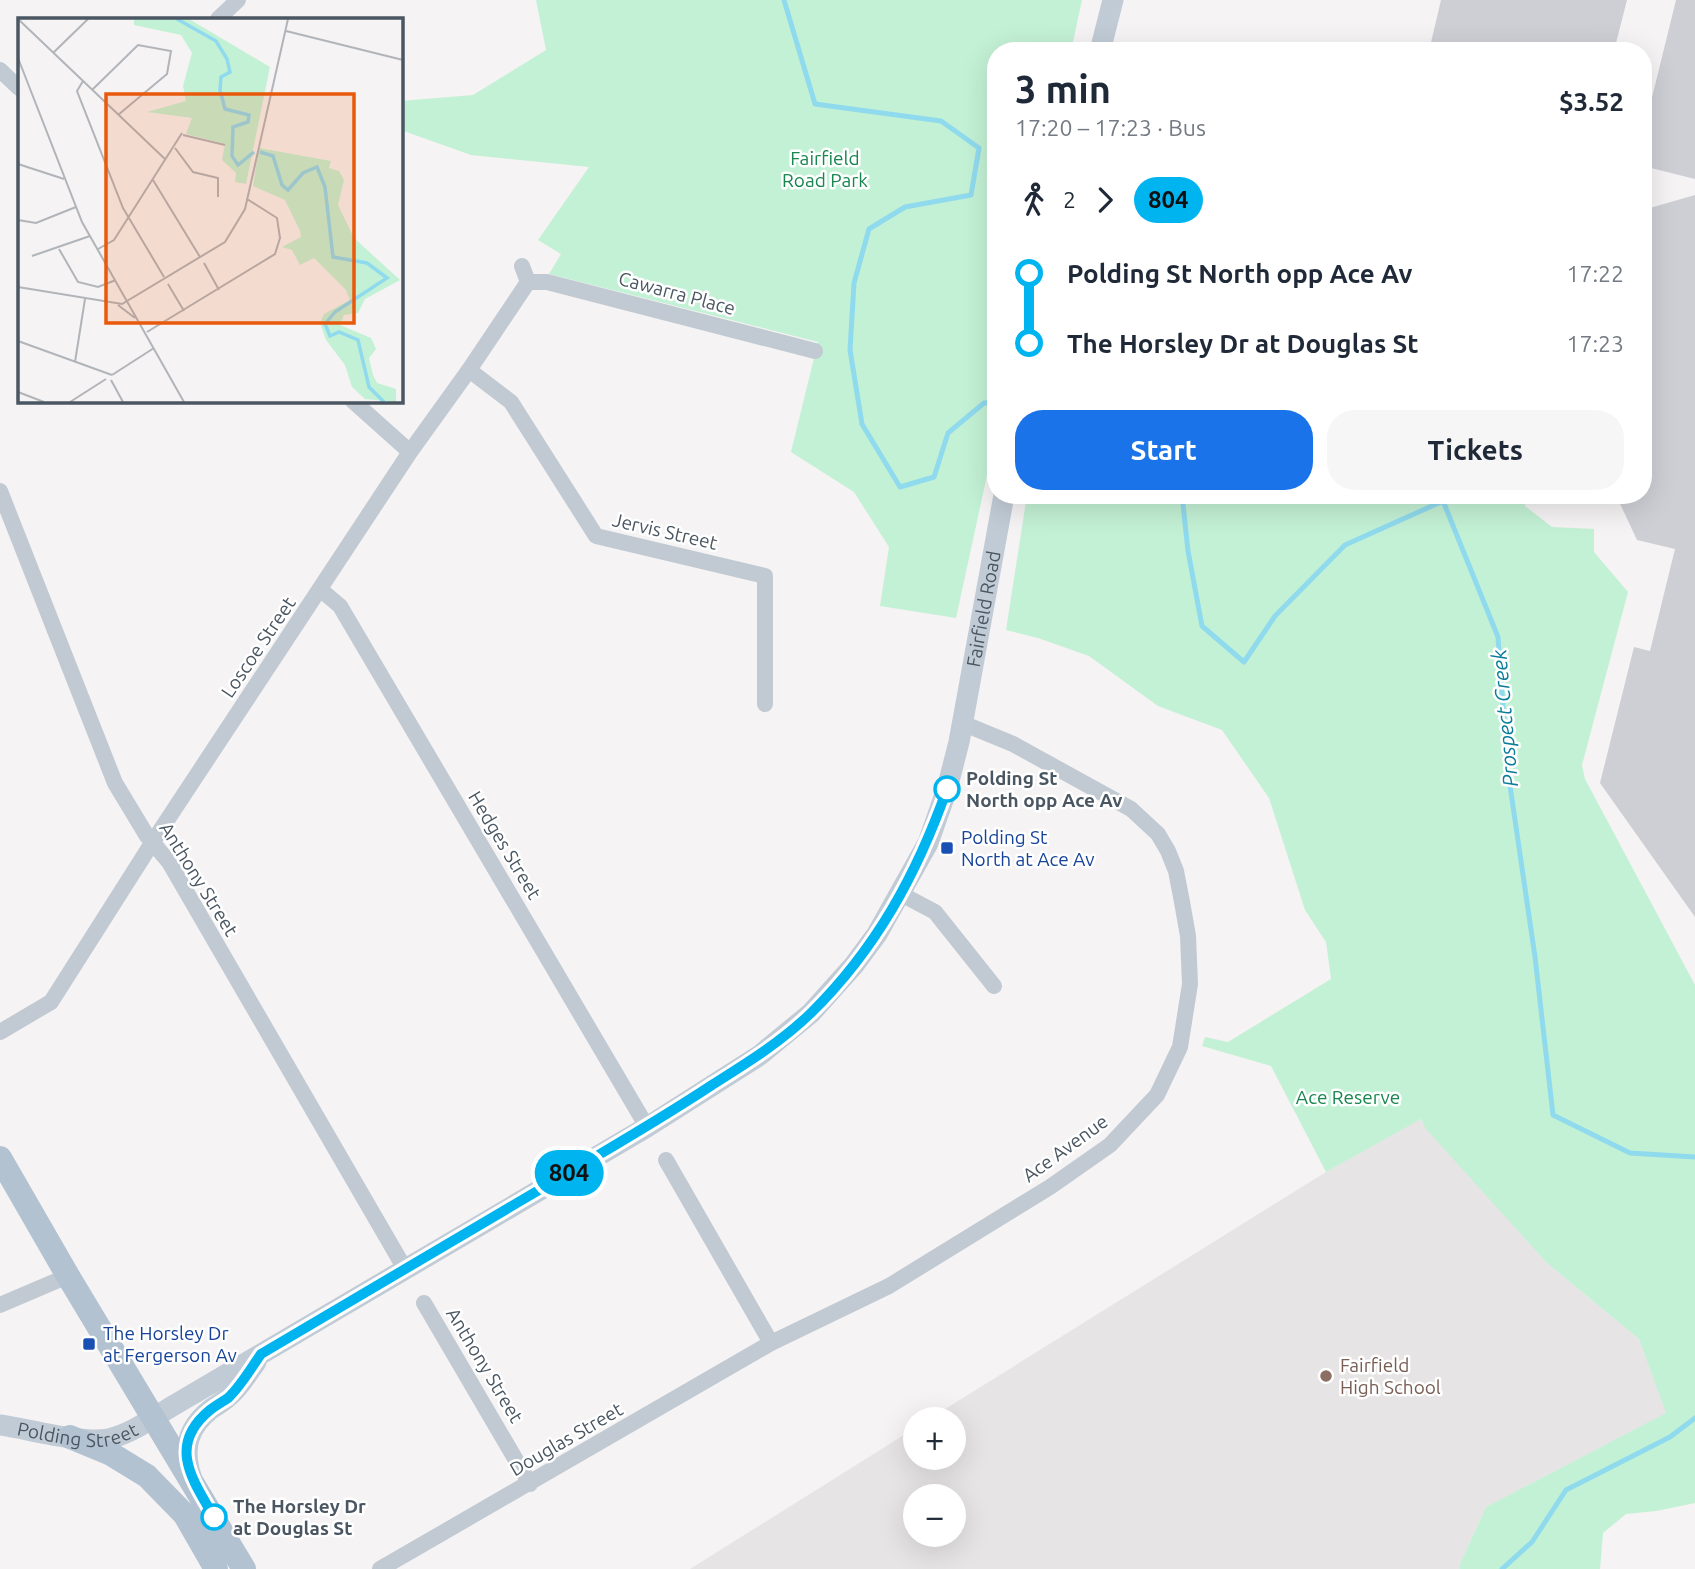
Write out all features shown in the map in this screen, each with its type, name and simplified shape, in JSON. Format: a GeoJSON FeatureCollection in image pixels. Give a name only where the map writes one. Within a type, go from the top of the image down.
{"type":"FeatureCollection","features":[{"type":"Feature","properties":{"kind":"main road"},"geometry":{"type":"LineString","coordinates":[[1102,42],[1113,0]]}},
{"type":"Feature","properties":{"kind":"main road","name":"Fairfield Road"},"geometry":{"type":"LineString","coordinates":[[647,1126],[760,1055],[811,1013],[854,965],[901,894],[928,843],[943,800],[962,723],[1002,504]]}},
{"type":"Feature","properties":{"kind":"main road","name":"Polding Street"},"geometry":{"type":"LineString","coordinates":[[0,1424],[70,1437],[105,1440],[118,1436],[153,1418],[647,1126]]}},
{"type":"Feature","properties":{"kind":"main road"},"geometry":{"type":"LineString","coordinates":[[0,1158],[244,1569]]}},
{"type":"Feature","properties":{"kind":"main road"},"geometry":{"type":"LineString","coordinates":[[193,1481],[187,1464],[186,1446],[190,1432],[208,1411],[229,1396],[261,1354]]}},
{"type":"Feature","properties":{"kind":"main road"},"geometry":{"type":"LineString","coordinates":[[70,1437],[111,1454],[147,1476],[185,1515],[216,1569]]}},
{"type":"Feature","properties":{"kind":"street"},"geometry":{"type":"LineString","coordinates":[[219,18],[238,0]]}},
{"type":"Feature","properties":{"kind":"street"},"geometry":{"type":"LineString","coordinates":[[0,70],[18,87]]}},
{"type":"Feature","properties":{"kind":"street","name":"Cawarra Place"},"geometry":{"type":"LineString","coordinates":[[525,274],[815,351]]}},
{"type":"Feature","properties":{"kind":"street","name":"Loscoe Street"},"geometry":{"type":"LineString","coordinates":[[0,1032],[51,1002],[152,843],[410,452],[469,370],[525,274]]}},
{"type":"Feature","properties":{"kind":"street","name":"Jervis Street"},"geometry":{"type":"LineString","coordinates":[[469,370],[512,402],[596,536],[765,576],[765,705]]}},
{"type":"Feature","properties":{"kind":"street"},"geometry":{"type":"LineString","coordinates":[[354,402],[410,452]]}},
{"type":"Feature","properties":{"kind":"street","name":"Anthony Street"},"geometry":{"type":"LineString","coordinates":[[0,491],[115,783],[152,843],[176,874],[405,1269]]}},
{"type":"Feature","properties":{"kind":"street","name":"Hedges Street"},"geometry":{"type":"LineString","coordinates":[[321,590],[340,606],[647,1126]]}},
{"type":"Feature","properties":{"kind":"street","name":"Ace Avenue"},"geometry":{"type":"LineString","coordinates":[[771,1343],[889,1286],[1050,1187],[1110,1145],[1157,1095],[1180,1047],[1190,984],[1188,936],[1176,871],[1158,834],[1131,809],[1013,744],[962,723]]}},
{"type":"Feature","properties":{"kind":"street"},"geometry":{"type":"LineString","coordinates":[[901,894],[935,912],[994,986]]}},
{"type":"Feature","properties":{"kind":"street"},"geometry":{"type":"LineString","coordinates":[[666,1160],[771,1343]]}},
{"type":"Feature","properties":{"kind":"street"},"geometry":{"type":"LineString","coordinates":[[0,1305],[68,1276]]}},
{"type":"Feature","properties":{"kind":"street","name":"Anthony Street"},"geometry":{"type":"LineString","coordinates":[[424,1303],[530,1484]]}},
{"type":"Feature","properties":{"kind":"street","name":"Douglas Street"},"geometry":{"type":"LineString","coordinates":[[380,1569],[771,1343]]}},
{"type":"Feature","properties":{"kind":"shaded area","name":"Fairfield High School"},"geometry":{"type":"Polygon","coordinates":[[[1420,1119],[1547,1263],[1639,1339],[1667,1413],[1486,1507],[1460,1569],[690,1569],[903,1436],[903,1470],[966,1470],[966,1407],[948,1407],[1326,1172],[1420,1119]]]}},
{"type":"Feature","properties":{"kind":"green space","name":"Fairfield Road Park"},"geometry":{"type":"Polygon","coordinates":[[[536,0],[1082,0],[1073,42],[987,42],[987,475],[956,618],[880,606],[889,547],[854,492],[791,452],[818,342],[549,274],[561,254],[538,240],[589,167],[471,155],[402,130],[402,101],[473,95],[546,50],[536,0]]]}},
{"type":"Feature","properties":{"kind":"green space","name":"Ace Reserve"},"geometry":{"type":"Polygon","coordinates":[[[1026,504],[1525,504],[1552,527],[1594,529],[1594,552],[1628,592],[1582,765],[1585,779],[1695,985],[1695,1503],[1626,1514],[1603,1533],[1600,1569],[1460,1569],[1486,1507],[1666,1413],[1639,1339],[1547,1263],[1426,1129],[1421,1119],[1326,1172],[1271,1066],[1202,1046],[1205,1037],[1228,1042],[1331,979],[1326,942],[1305,910],[1269,798],[1222,730],[1158,706],[1089,656],[1006,630],[1026,504]]]}},
{"type":"Feature","properties":{"kind":"building"},"geometry":{"type":"Polygon","coordinates":[[[1441,0],[1627,0],[1616,42],[1431,42],[1441,0]]]}},
{"type":"Feature","properties":{"kind":"building"},"geometry":{"type":"Polygon","coordinates":[[[1676,0],[1695,0],[1695,179],[1652,168],[1652,97],[1676,0]]]}},
{"type":"Feature","properties":{"kind":"building"},"geometry":{"type":"Polygon","coordinates":[[[1695,195],[1695,917],[1600,783],[1634,647],[1650,651],[1675,549],[1637,540],[1620,504],[1652,504],[1652,207],[1695,195]]]}},
{"type":"Feature","properties":{"kind":"waterway","name":"Prospect Creek"},"geometry":{"type":"LineString","coordinates":[[784,0],[815,104],[941,121],[979,148],[971,195],[905,207],[869,229],[854,283],[850,350],[862,424],[900,487],[934,477],[948,433],[987,403]]}},
{"type":"Feature","properties":{"kind":"waterway","name":"Prospect Creek"},"geometry":{"type":"LineString","coordinates":[[1183,504],[1188,551],[1202,626],[1244,662],[1275,616],[1345,545],[1436,504]]}},
{"type":"Feature","properties":{"kind":"waterway","name":"Prospect Creek"},"geometry":{"type":"LineString","coordinates":[[1444,504],[1498,637],[1507,765],[1535,957],[1553,1115],[1630,1153],[1695,1157]]}},
{"type":"Feature","properties":{"kind":"waterway","name":"Prospect Creek"},"geometry":{"type":"LineString","coordinates":[[1502,1569],[1532,1542],[1566,1490],[1670,1437],[1695,1418]]}},
{"type":"Feature","properties":{"kind":"bus line","name":"804"},"geometry":{"type":"LineString","coordinates":[[214,1517],[193,1481],[187,1464],[186,1446],[190,1432],[208,1411],[229,1396],[261,1354],[647,1126],[760,1055],[786,1035],[811,1013],[854,965],[877,934],[928,843],[947,789]]}},
{"type":"Feature","properties":{"kind":"place","name":"Polding St North opp Ace Av"},"geometry":{"type":"Point","coordinates":[947,789]}},
{"type":"Feature","properties":{"kind":"place","name":"Polding St North at Ace Av"},"geometry":{"type":"Point","coordinates":[947,848]}},
{"type":"Feature","properties":{"kind":"place","name":"The Horsley Dr at Fergerson Av"},"geometry":{"type":"Point","coordinates":[89,1344]}},
{"type":"Feature","properties":{"kind":"place","name":"Fairfield High School"},"geometry":{"type":"Point","coordinates":[1326,1376]}},
{"type":"Feature","properties":{"kind":"place","name":"The Horsley Dr at Douglas St"},"geometry":{"type":"Point","coordinates":[214,1517]}}]}
